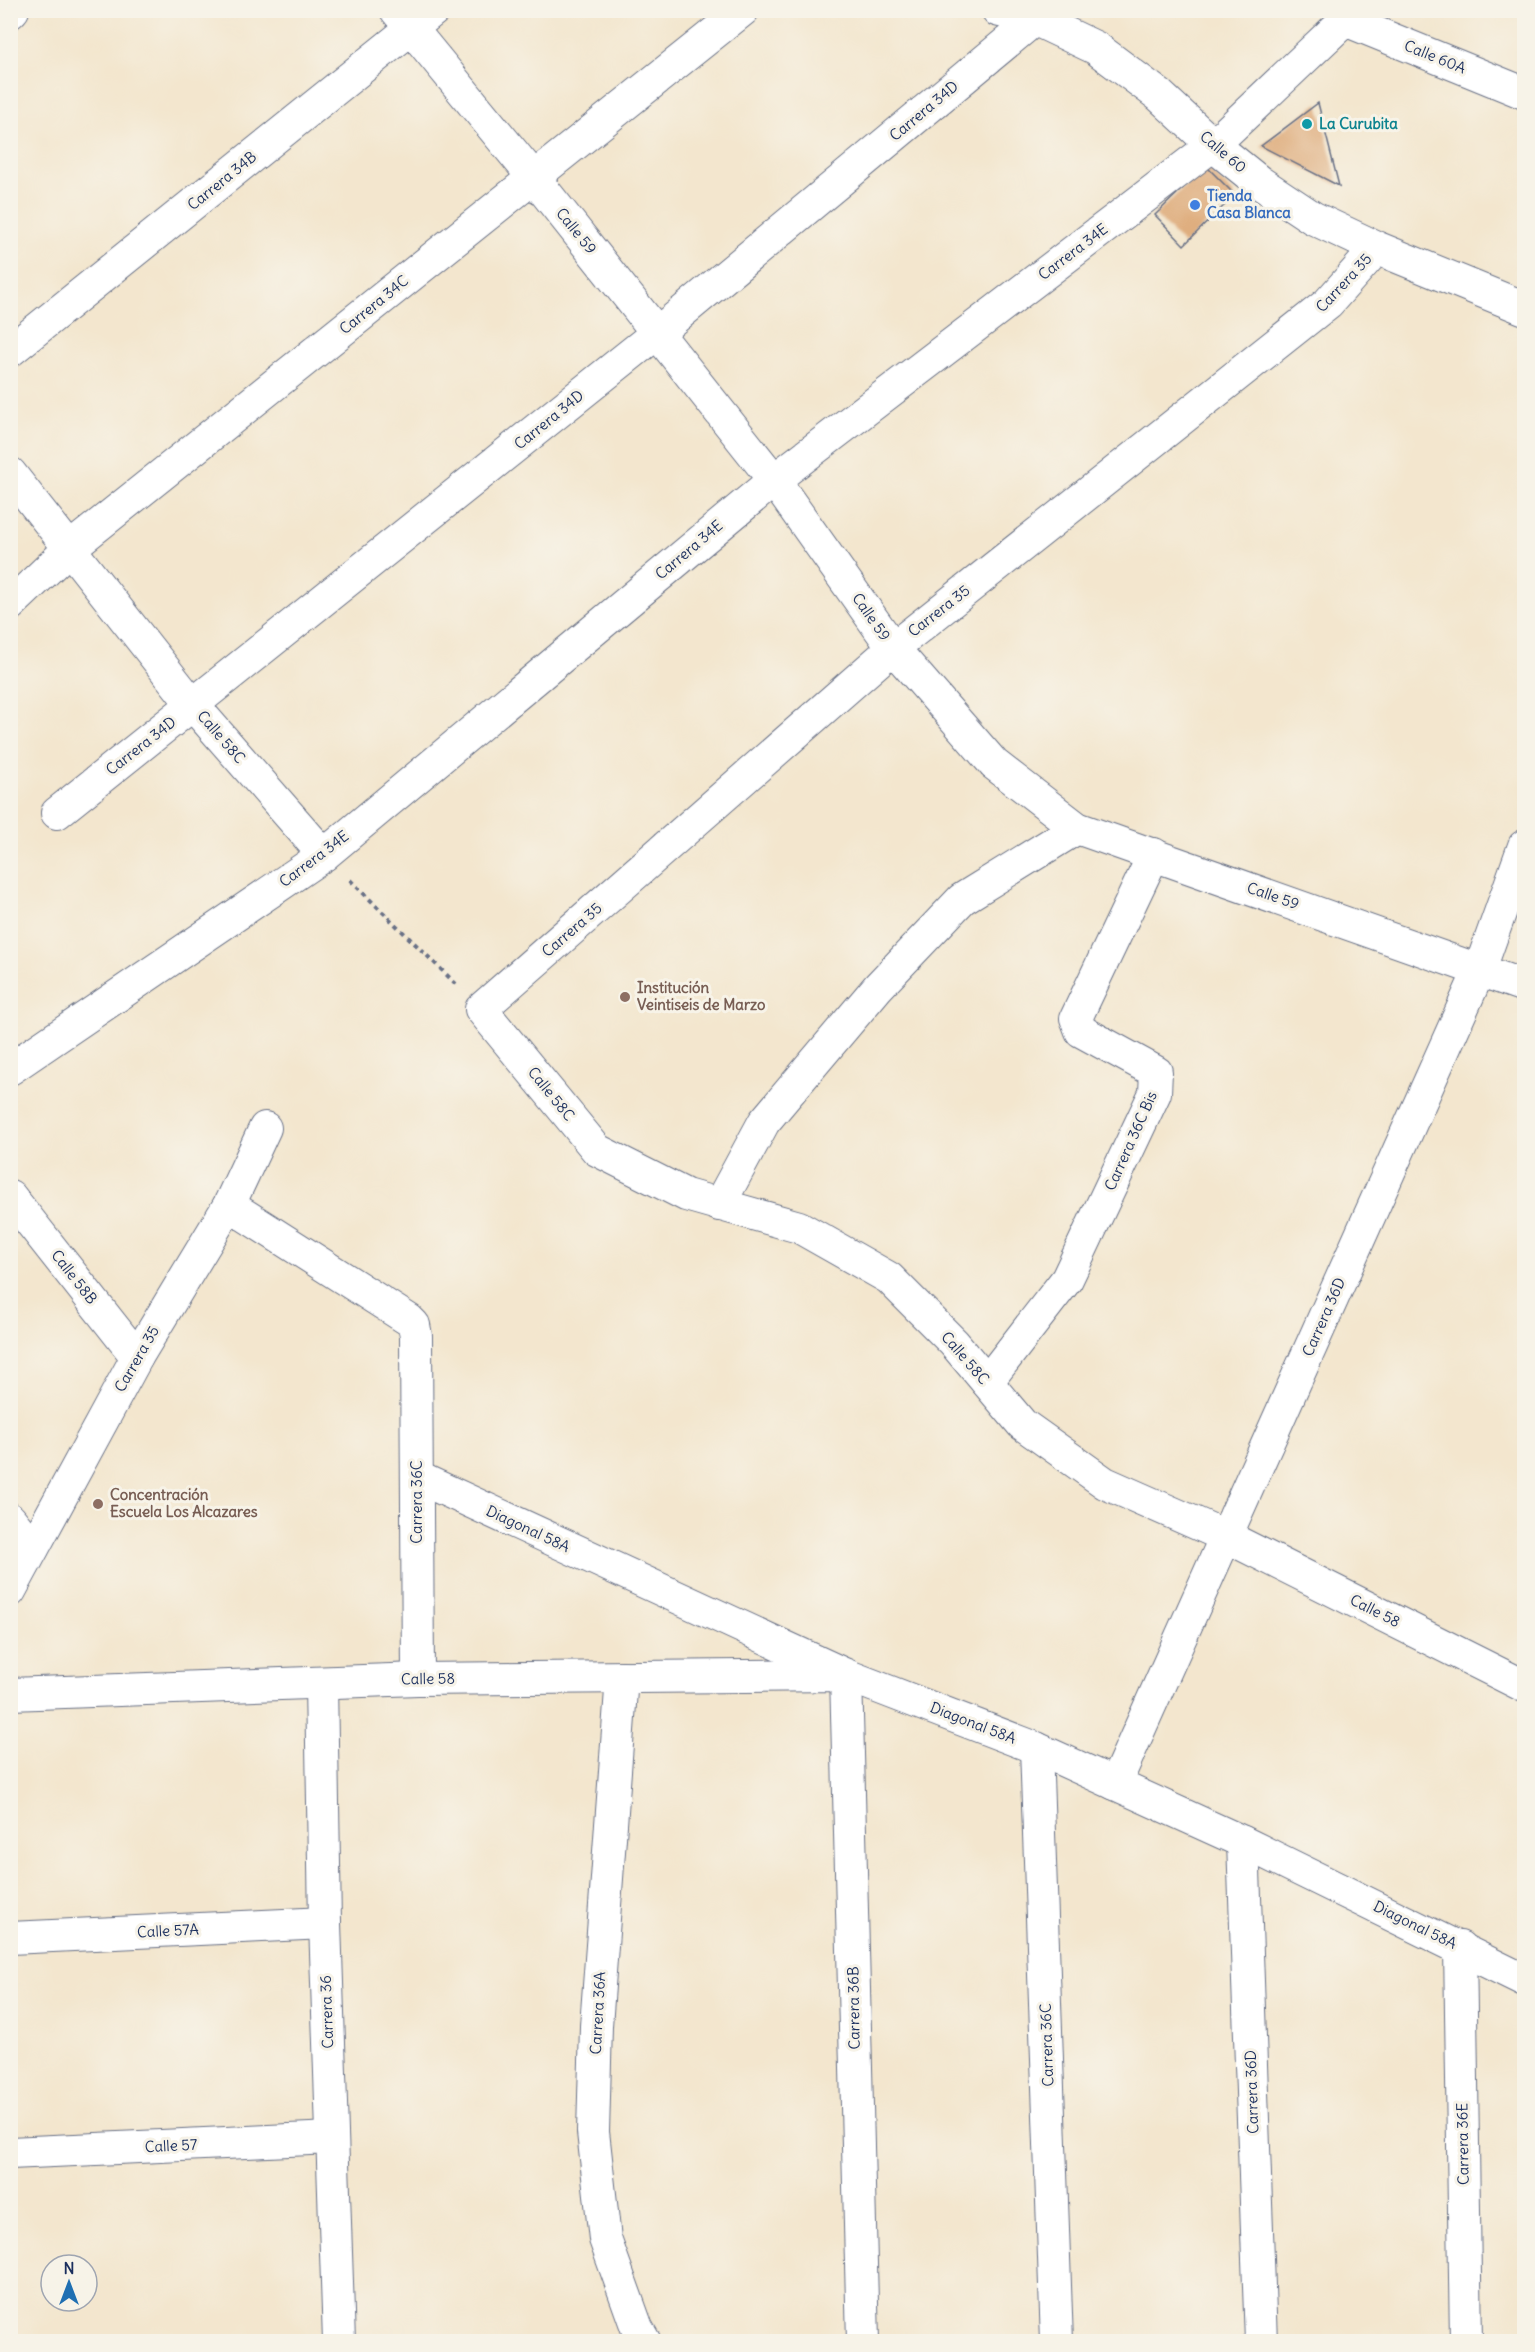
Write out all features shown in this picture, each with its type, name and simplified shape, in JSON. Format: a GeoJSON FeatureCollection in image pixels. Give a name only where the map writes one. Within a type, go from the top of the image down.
{"type":"FeatureCollection","features":[{"type":"Feature","properties":{"kind":"street","name":"Carrera 34C"},"geometry":{"type":"LineString","coordinates":[[10,605],[70,548],[742,10]]}},
{"type":"Feature","properties":{"kind":"street","name":"Calle 60"},"geometry":{"type":"LineString","coordinates":[[998,10],[1035,20],[1096,48],[1159,94],[1213,146],[1259,182],[1313,218],[1377,248],[1524,308]]}},
{"type":"Feature","properties":{"kind":"street","name":"Calle 60A"},"geometry":{"type":"LineString","coordinates":[[1348,15],[1524,93]]}},
{"type":"Feature","properties":{"kind":"street","name":"Carrera 34E"},"geometry":{"type":"LineString","coordinates":[[10,1069],[324,855],[774,480],[1213,146],[1348,15]]}},
{"type":"Feature","properties":{"kind":"street","name":"Calle 59"},"geometry":{"type":"LineString","coordinates":[[414,17],[534,178],[774,480],[893,648],[994,764],[1077,828],[1524,986]]}},
{"type":"Feature","properties":{"kind":"street","name":"Carrera 34B"},"geometry":{"type":"LineString","coordinates":[[10,351],[414,17]]}},
{"type":"Feature","properties":{"kind":"street","name":"Carrera 34D"},"geometry":{"type":"LineString","coordinates":[[57,813],[657,333],[1035,20]]}},
{"type":"Feature","properties":{"kind":"street","name":"Carrera 35"},"geometry":{"type":"LineString","coordinates":[[481,1009],[893,648],[1328,303],[1377,248]]}},
{"type":"Feature","properties":{"kind":"street","name":"Calle 58C"},"geometry":{"type":"LineString","coordinates":[[10,473],[193,705],[324,855]]}},
{"type":"Feature","properties":{"kind":"street"},"geometry":{"type":"LineString","coordinates":[[719,1205],[764,1122],[893,971],[962,899],[1077,828]]}},
{"type":"Feature","properties":{"kind":"street","name":"Carrera 36D"},"geometry":{"type":"LineString","coordinates":[[1115,1784],[1480,969],[1524,846]]}},
{"type":"Feature","properties":{"kind":"street","name":"Carrera 36C Bis"},"geometry":{"type":"LineString","coordinates":[[987,1382],[1067,1279],[1155,1093],[1156,1072],[1081,1031],[1076,1018],[1154,854]]}},
{"type":"Feature","properties":{"kind":"street","name":"Calle 58C"},"geometry":{"type":"LineString","coordinates":[[481,1009],[597,1150],[686,1195],[799,1227],[889,1278],[954,1343],[1022,1424],[1105,1483],[1225,1536]]}},
{"type":"Feature","properties":{"kind":"street","name":"Carrera 35"},"geometry":{"type":"LineString","coordinates":[[10,1591],[137,1358],[229,1205],[265,1128]]}},
{"type":"Feature","properties":{"kind":"street","name":"Calle 58B"},"geometry":{"type":"LineString","coordinates":[[10,1196],[137,1358]]}},
{"type":"Feature","properties":{"kind":"street","name":"Carrera 36C"},"geometry":{"type":"LineString","coordinates":[[229,1205],[414,1325],[416,1336],[418,1678]]}},
{"type":"Feature","properties":{"kind":"street","name":"Diagonal 58A"},"geometry":{"type":"LineString","coordinates":[[417,1477],[846,1674],[1036,1748],[1243,1842],[1524,1980]]}},
{"type":"Feature","properties":{"kind":"street"},"geometry":{"type":"LineString","coordinates":[[10,1519],[33,1548]]}},
{"type":"Feature","properties":{"kind":"street","name":"Calle 58"},"geometry":{"type":"LineString","coordinates":[[1225,1536],[1524,1686]]}},
{"type":"Feature","properties":{"kind":"street","name":"Calle 58"},"geometry":{"type":"LineString","coordinates":[[10,1694],[418,1678],[846,1674]]}},
{"type":"Feature","properties":{"kind":"street","name":"Carrera 36B"},"geometry":{"type":"LineString","coordinates":[[846,1674],[863,2342]]}},
{"type":"Feature","properties":{"kind":"street","name":"Carrera 36A"},"geometry":{"type":"LineString","coordinates":[[622,1677],[596,2026],[593,2132],[605,2239],[637,2328],[645,2342]]}},
{"type":"Feature","properties":{"kind":"street","name":"Carrera 36"},"geometry":{"type":"LineString","coordinates":[[321,1683],[325,1923],[339,2342]]}},
{"type":"Feature","properties":{"kind":"street","name":"Carrera 36C"},"geometry":{"type":"LineString","coordinates":[[1036,1748],[1057,2342]]}},
{"type":"Feature","properties":{"kind":"street","name":"Carrera 36D"},"geometry":{"type":"LineString","coordinates":[[1243,1842],[1261,2342]]}},
{"type":"Feature","properties":{"kind":"street","name":"Calle 57A"},"geometry":{"type":"LineString","coordinates":[[10,1938],[325,1923]]}},
{"type":"Feature","properties":{"kind":"street","name":"Carrera 36E"},"geometry":{"type":"LineString","coordinates":[[1460,1947],[1466,2342]]}},
{"type":"Feature","properties":{"kind":"street","name":"Calle 57"},"geometry":{"type":"LineString","coordinates":[[10,2153],[331,2138]]}},
{"type":"Feature","properties":{"kind":"path"},"geometry":{"type":"LineString","coordinates":[[324,855],[481,1009]]}},
{"type":"Feature","properties":{"kind":"building","name":"La Curubita"},"geometry":{"type":"Polygon","coordinates":[[[1318,103],[1339,186],[1261,146],[1318,103]]]}},
{"type":"Feature","properties":{"kind":"building","name":"Tienda Casa Blanca"},"geometry":{"type":"Polygon","coordinates":[[[1206,166],[1235,195],[1184,245],[1155,215],[1206,166]]]}},
{"type":"Feature","properties":{"kind":"place","name":"La Curubita"},"geometry":{"type":"Point","coordinates":[1307,124]}},
{"type":"Feature","properties":{"kind":"place","name":"Tienda Casa Blanca"},"geometry":{"type":"Point","coordinates":[1195,205]}},
{"type":"Feature","properties":{"kind":"place","name":"Institución Veintiseis de Marzo"},"geometry":{"type":"Point","coordinates":[625,997]}},
{"type":"Feature","properties":{"kind":"place","name":"Concentración Escuela Los Alcazares"},"geometry":{"type":"Point","coordinates":[98,1504]}}]}
